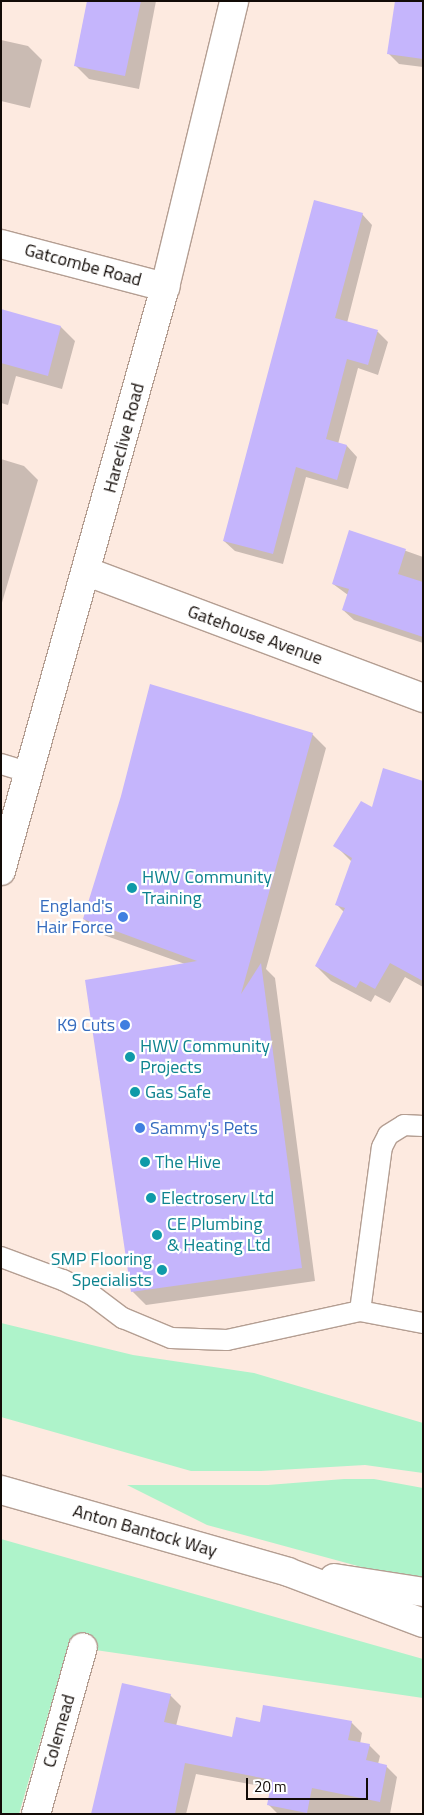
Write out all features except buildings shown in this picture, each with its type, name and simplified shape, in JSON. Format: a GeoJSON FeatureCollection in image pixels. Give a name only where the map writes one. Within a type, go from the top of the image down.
{"type":"FeatureCollection","features":[{"type":"Feature","properties":{"kind":"main road","name":"Hareclive Road"},"geometry":{"type":"LineString","coordinates":[[1,871],[88,572],[165,287],[234,1]]}},
{"type":"Feature","properties":{"kind":"main road","name":"Gatcombe Road"},"geometry":{"type":"LineString","coordinates":[[1,244],[165,287]]}},
{"type":"Feature","properties":{"kind":"main road","name":"Gatehouse Avenue"},"geometry":{"type":"LineString","coordinates":[[88,572],[423,698]]}},
{"type":"Feature","properties":{"kind":"main road","name":"Anton Bantock Way"},"geometry":{"type":"LineString","coordinates":[[3,1489],[288,1572],[423,1623]]}},
{"type":"Feature","properties":{"kind":"main road","name":"Anton Bantock Way"},"geometry":{"type":"LineString","coordinates":[[288,1572],[423,1592]]}},
{"type":"Feature","properties":{"kind":"main road","name":"Colemead"},"geometry":{"type":"LineString","coordinates":[[36,1814],[83,1648]]}},
{"type":"Feature","properties":{"kind":"lane"},"geometry":{"type":"LineString","coordinates":[[1,764],[31,773]]}},
{"type":"Feature","properties":{"kind":"lane"},"geometry":{"type":"LineString","coordinates":[[360,1311],[382,1147],[388,1135],[404,1125],[423,1126]]}},
{"type":"Feature","properties":{"kind":"lane"},"geometry":{"type":"LineString","coordinates":[[1,1257],[63,1280],[92,1295],[123,1318],[171,1338],[227,1340],[360,1311],[423,1323]]}},
{"type":"Feature","properties":{"kind":"green space"},"geometry":{"type":"Polygon","coordinates":[[[1,1323],[133,1355],[254,1373],[423,1423],[423,1473],[365,1465],[261,1471],[191,1471],[1,1417],[1,1323]]]}},
{"type":"Feature","properties":{"kind":"green space"},"geometry":{"type":"Polygon","coordinates":[[[344,1479],[374,1479],[423,1488],[423,1580],[376,1571],[207,1525],[127,1485],[268,1485],[344,1479]]]}},
{"type":"Feature","properties":{"kind":"green space"},"geometry":{"type":"Polygon","coordinates":[[[1,1539],[423,1659],[423,1698],[68,1646],[19,1814],[1,1814],[1,1539]]]}},
{"type":"Feature","properties":{"kind":"place","name":"HWV Community Training"},"geometry":{"type":"Point","coordinates":[132,888]}},
{"type":"Feature","properties":{"kind":"place","name":"England's Hair Force"},"geometry":{"type":"Point","coordinates":[123,917]}},
{"type":"Feature","properties":{"kind":"place","name":"K9 Cuts"},"geometry":{"type":"Point","coordinates":[125,1025]}},
{"type":"Feature","properties":{"kind":"place","name":"HWV Community Projects"},"geometry":{"type":"Point","coordinates":[130,1057]}},
{"type":"Feature","properties":{"kind":"place","name":"Gas Safe"},"geometry":{"type":"Point","coordinates":[135,1092]}},
{"type":"Feature","properties":{"kind":"place","name":"Sammy's Pets"},"geometry":{"type":"Point","coordinates":[140,1128]}},
{"type":"Feature","properties":{"kind":"place","name":"The Hive"},"geometry":{"type":"Point","coordinates":[145,1162]}},
{"type":"Feature","properties":{"kind":"place","name":"Electroserv Ltd"},"geometry":{"type":"Point","coordinates":[151,1198]}},
{"type":"Feature","properties":{"kind":"place","name":"CE Plumbing & Heating Ltd"},"geometry":{"type":"Point","coordinates":[157,1235]}},
{"type":"Feature","properties":{"kind":"place","name":"SMP Flooring Specialists"},"geometry":{"type":"Point","coordinates":[162,1270]}}]}
